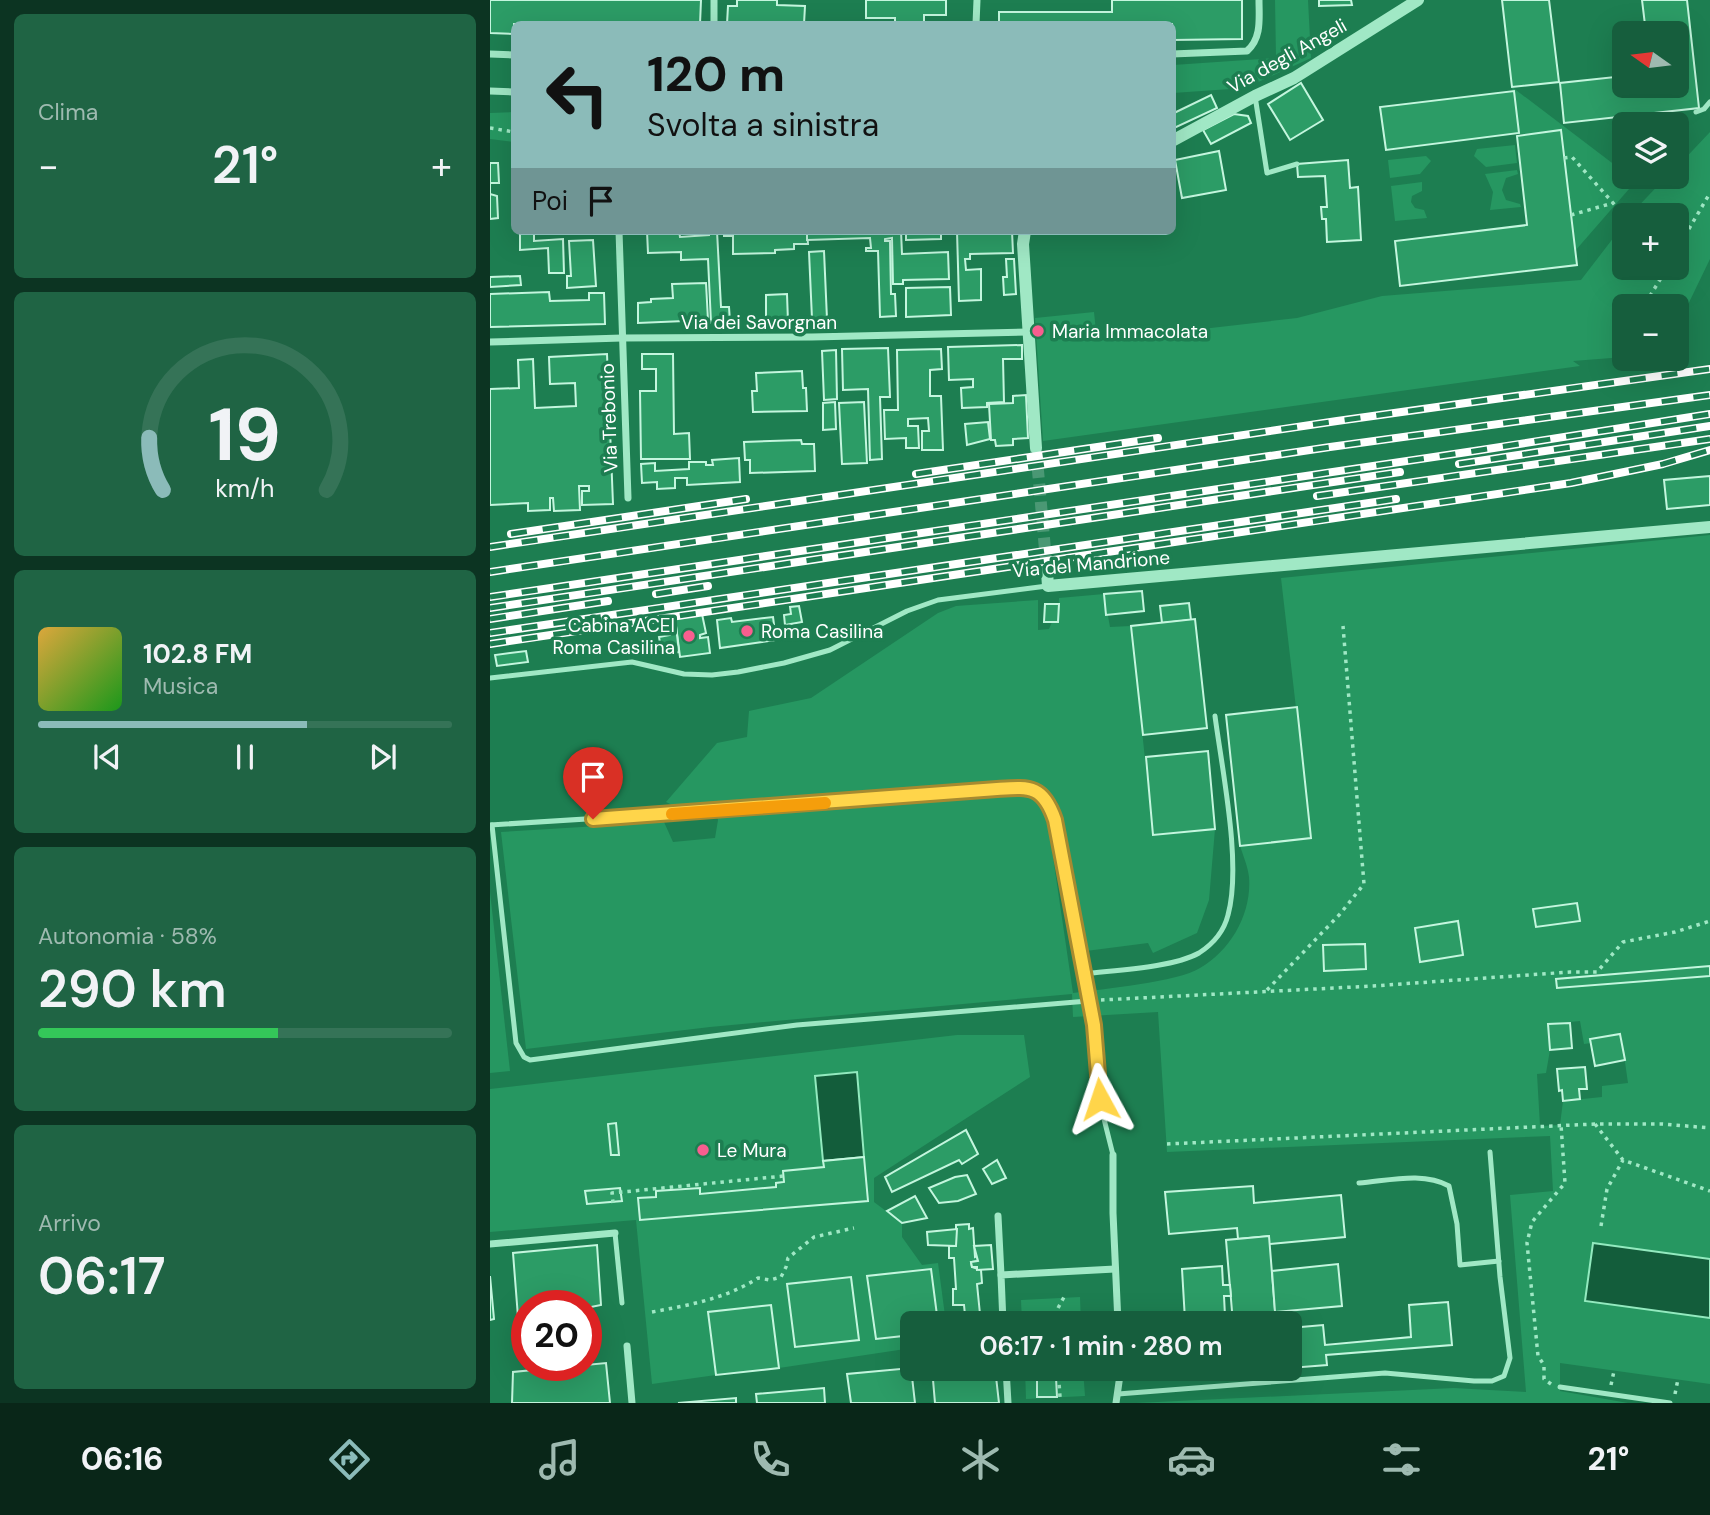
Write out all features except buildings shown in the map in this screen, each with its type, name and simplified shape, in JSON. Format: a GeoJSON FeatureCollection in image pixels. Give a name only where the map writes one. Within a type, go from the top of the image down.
{"type":"FeatureCollection","features":[{"type":"Feature","properties":{"kind":"street"},"geometry":{"type":"LineString","coordinates":[[714,0],[714,21]]}},
{"type":"Feature","properties":{"kind":"street"},"geometry":{"type":"LineString","coordinates":[[976,0],[976,21]]}},
{"type":"Feature","properties":{"kind":"street"},"geometry":{"type":"LineString","coordinates":[[1176,54],[1247,51],[1253,45],[1259,30],[1259,0]]}},
{"type":"Feature","properties":{"kind":"street","name":"Via degli Angeli"},"geometry":{"type":"LineString","coordinates":[[1176,139],[1294,78],[1418,0]]}},
{"type":"Feature","properties":{"kind":"street"},"geometry":{"type":"LineString","coordinates":[[490,54],[511,55]]}},
{"type":"Feature","properties":{"kind":"street"},"geometry":{"type":"LineString","coordinates":[[490,91],[511,92]]}},
{"type":"Feature","properties":{"kind":"street","name":"Via Trebonio"},"geometry":{"type":"LineString","coordinates":[[619,235],[628,498]]}},
{"type":"Feature","properties":{"kind":"street"},"geometry":{"type":"LineString","coordinates":[[1024,235],[1036,448]]}},
{"type":"Feature","properties":{"kind":"street","name":"Via dei Savorgnan"},"geometry":{"type":"LineString","coordinates":[[490,342],[1028,332]]}},
{"type":"Feature","properties":{"kind":"street","name":"Via del Mandrione"},"geometry":{"type":"LineString","coordinates":[[1047,579],[1710,527]]}},
{"type":"Feature","properties":{"kind":"street"},"geometry":{"type":"LineString","coordinates":[[1113,1155],[1117,1311]]}},
{"type":"Feature","properties":{"kind":"street"},"geometry":{"type":"LineString","coordinates":[[998,1216],[1002,1311]]}},
{"type":"Feature","properties":{"kind":"street"},"geometry":{"type":"LineString","coordinates":[[490,1244],[615,1233]]}},
{"type":"Feature","properties":{"kind":"street"},"geometry":{"type":"LineString","coordinates":[[1001,1275],[1115,1269]]}},
{"type":"Feature","properties":{"kind":"street"},"geometry":{"type":"LineString","coordinates":[[627,1346],[632,1403]]}},
{"type":"Feature","properties":{"kind":"street"},"geometry":{"type":"LineString","coordinates":[[1007,1381],[1008,1403]]}},
{"type":"Feature","properties":{"kind":"street"},"geometry":{"type":"LineString","coordinates":[[1116,1403],[1120,1381]]}},
{"type":"Feature","properties":{"kind":"lane"},"geometry":{"type":"LineString","coordinates":[[1255,96],[1267,173],[1297,164]]}},
{"type":"Feature","properties":{"kind":"lane"},"geometry":{"type":"LineString","coordinates":[[1696,112],[1704,109],[1710,102]]}},
{"type":"Feature","properties":{"kind":"lane","name":"Via del Mandrione"},"geometry":{"type":"LineString","coordinates":[[490,678],[632,662],[684,674],[726,674],[817,654],[842,645],[908,611],[938,600],[1047,579]]}},
{"type":"Feature","properties":{"kind":"lane"},"geometry":{"type":"LineString","coordinates":[[1083,974],[1186,959],[1208,946],[1223,929],[1230,905],[1231,849],[1215,716]]}},
{"type":"Feature","properties":{"kind":"lane"},"geometry":{"type":"LineString","coordinates":[[1088,1001],[797,1025],[530,1060],[524,1057],[516,1043],[491,825],[997,789],[1036,790],[1048,802],[1055,820],[1095,1033],[1101,1107],[1113,1155]]}},
{"type":"Feature","properties":{"kind":"lane"},"geometry":{"type":"LineString","coordinates":[[1118,1394],[1385,1373],[1492,1381],[1504,1376],[1510,1359],[1490,1152]]}},
{"type":"Feature","properties":{"kind":"lane"},"geometry":{"type":"LineString","coordinates":[[1359,1183],[1424,1177],[1437,1179],[1448,1186],[1453,1201],[1460,1265],[1499,1261]]}},
{"type":"Feature","properties":{"kind":"lane"},"geometry":{"type":"LineString","coordinates":[[615,1233],[622,1303]]}},
{"type":"Feature","properties":{"kind":"lane"},"geometry":{"type":"LineString","coordinates":[[1560,1387],[1670,1403]]}},
{"type":"Feature","properties":{"kind":"path"},"geometry":{"type":"LineString","coordinates":[[490,128],[511,132]]}},
{"type":"Feature","properties":{"kind":"path"},"geometry":{"type":"LineString","coordinates":[[1564,158],[1572,157],[1613,203]]}},
{"type":"Feature","properties":{"kind":"path"},"geometry":{"type":"LineString","coordinates":[[1689,229],[1710,194]]}},
{"type":"Feature","properties":{"kind":"path"},"geometry":{"type":"LineString","coordinates":[[1571,215],[1612,203]]}},
{"type":"Feature","properties":{"kind":"path"},"geometry":{"type":"LineString","coordinates":[[1266,992],[1340,914],[1364,884],[1343,626]]}},
{"type":"Feature","properties":{"kind":"path"},"geometry":{"type":"LineString","coordinates":[[1088,1001],[1597,972],[1623,942],[1675,932],[1710,921]]}},
{"type":"Feature","properties":{"kind":"path"},"geometry":{"type":"LineString","coordinates":[[1594,1124],[1623,1160],[1710,1191]]}},
{"type":"Feature","properties":{"kind":"path"},"geometry":{"type":"LineString","coordinates":[[1167,1144],[1594,1124],[1663,1124],[1710,1128]]}},
{"type":"Feature","properties":{"kind":"path"},"geometry":{"type":"LineString","coordinates":[[1560,1387],[1549,1384],[1544,1379],[1544,1365],[1538,1356],[1527,1243],[1532,1222],[1565,1183],[1561,1125]]}},
{"type":"Feature","properties":{"kind":"path"},"geometry":{"type":"LineString","coordinates":[[1601,1226],[1606,1189],[1623,1160]]}},
{"type":"Feature","properties":{"kind":"path"},"geometry":{"type":"LineString","coordinates":[[613,1203],[612,1193],[784,1177]]}},
{"type":"Feature","properties":{"kind":"path"},"geometry":{"type":"LineString","coordinates":[[652,1312],[697,1303],[736,1291],[758,1278],[771,1280],[781,1277],[788,1258],[814,1237],[854,1228]]}},
{"type":"Feature","properties":{"kind":"path"},"geometry":{"type":"LineString","coordinates":[[1056,1311],[1064,1297]]}},
{"type":"Feature","properties":{"kind":"path"},"geometry":{"type":"LineString","coordinates":[[1059,1381],[1060,1397]]}},
{"type":"Feature","properties":{"kind":"shaded area"},"geometry":{"type":"Polygon","coordinates":[[[1275,0],[1308,0],[1311,58],[1245,88],[1176,93],[1176,65],[1276,58],[1275,0]]]}},
{"type":"Feature","properties":{"kind":"shaded area"},"geometry":{"type":"Polygon","coordinates":[[[1512,87],[1612,163],[1612,189],[1629,189],[1617,203],[1612,203],[1612,209],[1575,251],[1561,131],[1519,134],[1512,87]]]}},
{"type":"Feature","properties":{"kind":"shaded area"},"geometry":{"type":"Polygon","coordinates":[[[511,112],[511,142],[490,139],[490,113],[511,112]]]}},
{"type":"Feature","properties":{"kind":"shaded area"},"geometry":{"type":"Polygon","coordinates":[[[1710,132],[1710,259],[1689,302],[1689,294],[1612,294],[1612,358],[1573,361],[1580,366],[1043,441],[1035,318],[1094,312],[1097,341],[1297,318],[1382,296],[1581,280],[1612,240],[1612,280],[1689,280],[1689,203],[1641,203],[1655,189],[1689,189],[1689,154],[1710,132]]]}},
{"type":"Feature","properties":{"kind":"shaded area"},"geometry":{"type":"Polygon","coordinates":[[[1515,145],[1517,163],[1486,167],[1474,156],[1477,149],[1515,145]]]}},
{"type":"Feature","properties":{"kind":"shaded area"},"geometry":{"type":"Polygon","coordinates":[[[1426,156],[1431,161],[1420,174],[1390,178],[1388,160],[1426,156]]]}},
{"type":"Feature","properties":{"kind":"shaded area"},"geometry":{"type":"Polygon","coordinates":[[[1517,170],[1518,174],[1506,178],[1502,190],[1506,200],[1520,204],[1521,207],[1490,210],[1493,192],[1485,174],[1517,170]]]}},
{"type":"Feature","properties":{"kind":"shaded area"},"geometry":{"type":"Polygon","coordinates":[[[1422,182],[1422,191],[1412,196],[1411,202],[1415,208],[1424,210],[1427,218],[1395,221],[1391,186],[1422,182]]]}},
{"type":"Feature","properties":{"kind":"shaded area"},"geometry":{"type":"Polygon","coordinates":[[[1710,535],[1710,1384],[1560,1363],[1560,1391],[1628,1403],[1136,1403],[1454,1388],[1526,1392],[1510,1195],[1553,1191],[1550,1136],[1167,1152],[1158,1012],[1073,1017],[1072,994],[710,1027],[526,1049],[501,832],[664,822],[673,842],[715,838],[718,820],[713,805],[674,806],[666,802],[717,743],[747,737],[749,711],[811,698],[938,613],[956,606],[1038,600],[1038,630],[1049,629],[1052,622],[1058,622],[1059,598],[1104,594],[1110,627],[1131,626],[1153,835],[1215,829],[1209,900],[1197,933],[1153,953],[1148,943],[1086,951],[1056,801],[1043,789],[1073,993],[1158,981],[1200,968],[1230,941],[1243,917],[1249,877],[1240,846],[1311,838],[1281,578],[1710,535]],[[1533,910],[1536,927],[1580,921],[1533,910]],[[1458,922],[1415,928],[1420,962],[1463,955],[1458,922]],[[1365,944],[1323,945],[1324,970],[1365,969],[1365,944]],[[1580,1021],[1548,1024],[1550,1050],[1546,1073],[1537,1074],[1540,1126],[1560,1125],[1563,1101],[1602,1097],[1602,1086],[1628,1083],[1621,1034],[1590,1039],[1591,1043],[1584,1044],[1580,1021]]]}},
{"type":"Feature","properties":{"kind":"shaded area"},"geometry":{"type":"Polygon","coordinates":[[[490,892],[510,1071],[490,1073],[490,892]]]}},
{"type":"Feature","properties":{"kind":"shaded area","name":"Le Mura"},"geometry":{"type":"Polygon","coordinates":[[[957,1035],[1024,1035],[1030,1077],[874,1178],[874,1202],[902,1223],[902,1237],[922,1265],[938,1263],[944,1311],[900,1311],[900,1350],[779,1368],[771,1306],[708,1312],[716,1375],[652,1384],[636,1220],[490,1232],[490,1089],[957,1035]]]}},
{"type":"Feature","properties":{"kind":"shaded area"},"geometry":{"type":"Polygon","coordinates":[[[857,1072],[864,1157],[823,1161],[815,1076],[857,1072]]]}},
{"type":"Feature","properties":{"kind":"shaded area"},"geometry":{"type":"Polygon","coordinates":[[[1593,1243],[1710,1259],[1710,1318],[1585,1301],[1593,1243]]]}},
{"type":"Feature","properties":{"kind":"shaded area"},"geometry":{"type":"Polygon","coordinates":[[[1080,1297],[1081,1311],[1021,1311],[1021,1300],[1080,1297]]]}},
{"type":"Feature","properties":{"kind":"shaded area"},"geometry":{"type":"Polygon","coordinates":[[[1025,1381],[1084,1381],[1085,1396],[1026,1399],[1025,1381]]]}},
{"type":"Feature","properties":{"kind":"tunnel"},"geometry":{"type":"LineString","coordinates":[[1036,448],[1047,572]]}},
{"type":"Feature","properties":{"kind":"railway"},"geometry":{"type":"LineString","coordinates":[[490,547],[1337,421],[1710,369]]}},
{"type":"Feature","properties":{"kind":"railway"},"geometry":{"type":"LineString","coordinates":[[490,572],[1330,447],[1710,395]]}},
{"type":"Feature","properties":{"kind":"railway"},"geometry":{"type":"LineString","coordinates":[[490,597],[1710,414]]}},
{"type":"Feature","properties":{"kind":"railway"},"geometry":{"type":"LineString","coordinates":[[1459,464],[1710,426]]}},
{"type":"Feature","properties":{"kind":"railway"},"geometry":{"type":"LineString","coordinates":[[916,474],[1158,438]]}},
{"type":"Feature","properties":{"kind":"railway"},"geometry":{"type":"LineString","coordinates":[[1317,496],[1710,439]]}},
{"type":"Feature","properties":{"kind":"railway"},"geometry":{"type":"LineString","coordinates":[[490,644],[1571,483],[1663,464],[1710,450]]}},
{"type":"Feature","properties":{"kind":"railway"},"geometry":{"type":"LineString","coordinates":[[490,608],[1400,472]]}},
{"type":"Feature","properties":{"kind":"railway"},"geometry":{"type":"LineString","coordinates":[[511,534],[746,499]]}},
{"type":"Feature","properties":{"kind":"railway"},"geometry":{"type":"LineString","coordinates":[[490,633],[1396,499]]}},
{"type":"Feature","properties":{"kind":"railway"},"geometry":{"type":"LineString","coordinates":[[656,594],[708,586]]}},
{"type":"Feature","properties":{"kind":"railway"},"geometry":{"type":"LineString","coordinates":[[490,619],[608,601]]}},
{"type":"Feature","properties":{"kind":"slow traffic"},"geometry":{"type":"LineString","coordinates":[[672,814],[825,803]]}},
{"type":"Feature","properties":{"kind":"place","name":"Maria Immacolata"},"geometry":{"type":"Point","coordinates":[1038,331]}},
{"type":"Feature","properties":{"kind":"place","name":"Roma Casilina"},"geometry":{"type":"Point","coordinates":[747,631]}},
{"type":"Feature","properties":{"kind":"place","name":"Cabina ACEI Roma Casilina"},"geometry":{"type":"Point","coordinates":[689,636]}},
{"type":"Feature","properties":{"kind":"place","name":"Le Mura"},"geometry":{"type":"Point","coordinates":[703,1150]}},
{"type":"Feature","properties":{"kind":"route"},"geometry":{"type":"LineString","coordinates":[[593,819],[997,789],[1036,790],[1048,802],[1055,820],[1094,1025],[1100,1099]]}}]}
